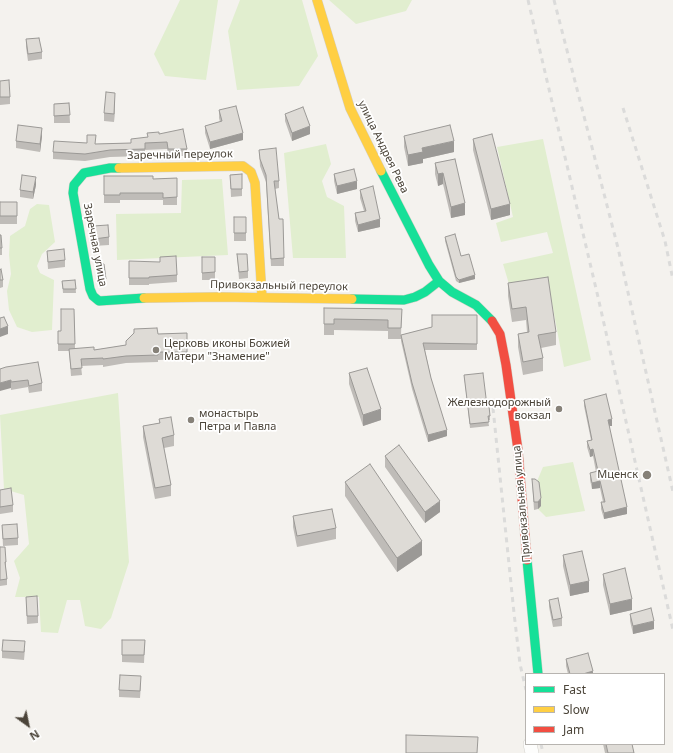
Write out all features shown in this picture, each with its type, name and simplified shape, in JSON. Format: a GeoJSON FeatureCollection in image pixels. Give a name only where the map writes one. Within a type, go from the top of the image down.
{"type":"FeatureCollection","features":[{"type":"Feature","properties":{"kind":"street","name":"улица Андрея Рева"},"geometry":{"type":"LineString","coordinates":[[317,0],[350,108],[429,265],[440,281],[452,292],[476,305],[491,318],[500,334]]}},
{"type":"Feature","properties":{"kind":"street","name":"Заречный переулок"},"geometry":{"type":"LineString","coordinates":[[79,178],[90,171],[110,168],[243,166],[251,172],[255,183],[262,297]]}},
{"type":"Feature","properties":{"kind":"street","name":"Заречная улица"},"geometry":{"type":"LineString","coordinates":[[79,178],[74,185],[73,193],[90,289],[93,296],[99,300],[112,301]]}},
{"type":"Feature","properties":{"kind":"street","name":"Привокзальный переулок"},"geometry":{"type":"LineString","coordinates":[[112,301],[152,297],[262,297],[404,300],[425,292],[440,281]]}},
{"type":"Feature","properties":{"kind":"street","name":"Привокзальная улица"},"geometry":{"type":"LineString","coordinates":[[500,334],[518,450],[538,673]]}},
{"type":"Feature","properties":{"kind":"green space"},"geometry":{"type":"Polygon","coordinates":[[[180,0],[218,0],[206,80],[165,76],[154,54],[180,0]]]}},
{"type":"Feature","properties":{"kind":"green space"},"geometry":{"type":"Polygon","coordinates":[[[240,0],[302,0],[318,56],[299,86],[237,90],[228,31],[240,0]]]}},
{"type":"Feature","properties":{"kind":"green space"},"geometry":{"type":"Polygon","coordinates":[[[329,0],[412,0],[406,11],[356,24],[329,0]]]}},
{"type":"Feature","properties":{"kind":"green space"},"geometry":{"type":"Polygon","coordinates":[[[543,139],[591,360],[564,367],[548,282],[509,284],[503,264],[553,253],[547,232],[501,242],[496,223],[513,217],[497,147],[543,139]]]}},
{"type":"Feature","properties":{"kind":"green space"},"geometry":{"type":"Polygon","coordinates":[[[326,144],[331,164],[322,181],[327,197],[344,206],[346,258],[293,258],[284,153],[326,144]]]}},
{"type":"Feature","properties":{"kind":"green space"},"geometry":{"type":"Polygon","coordinates":[[[222,179],[228,255],[117,260],[116,214],[181,213],[182,180],[222,179]]]}},
{"type":"Feature","properties":{"kind":"green space"},"geometry":{"type":"Polygon","coordinates":[[[37,204],[49,205],[55,242],[42,254],[37,266],[40,273],[54,280],[52,330],[32,332],[17,327],[9,310],[7,291],[11,274],[9,255],[10,236],[25,226],[30,209],[37,204]]]}},
{"type":"Feature","properties":{"kind":"green space"},"geometry":{"type":"Polygon","coordinates":[[[118,393],[129,562],[111,618],[101,629],[85,626],[80,600],[67,600],[58,633],[41,632],[39,597],[15,597],[20,578],[14,561],[29,544],[24,495],[4,489],[0,415],[118,393]]]}},
{"type":"Feature","properties":{"kind":"green space"},"geometry":{"type":"Polygon","coordinates":[[[573,462],[585,511],[546,517],[538,509],[541,506],[535,486],[543,467],[573,462]]]}},
{"type":"Feature","properties":{"kind":"building"},"geometry":{"type":"Polygon","coordinates":[[[39,38],[42,52],[28,54],[26,39],[39,38]]]}},
{"type":"Feature","properties":{"kind":"building"},"geometry":{"type":"Polygon","coordinates":[[[9,80],[10,97],[0,97],[0,81],[9,80]]]}},
{"type":"Feature","properties":{"kind":"building"},"geometry":{"type":"Polygon","coordinates":[[[106,92],[115,93],[114,114],[104,113],[106,92]]]}},
{"type":"Feature","properties":{"kind":"building"},"geometry":{"type":"Polygon","coordinates":[[[69,103],[70,115],[54,116],[54,104],[69,103]]]}},
{"type":"Feature","properties":{"kind":"building"},"geometry":{"type":"Polygon","coordinates":[[[236,106],[243,133],[210,142],[205,126],[222,121],[219,110],[236,106]]]}},
{"type":"Feature","properties":{"kind":"building"},"geometry":{"type":"Polygon","coordinates":[[[303,107],[310,126],[292,133],[285,114],[303,107]]]}},
{"type":"Feature","properties":{"kind":"building"},"geometry":{"type":"Polygon","coordinates":[[[18,125],[42,128],[40,144],[16,141],[18,125]]]}},
{"type":"Feature","properties":{"kind":"building"},"geometry":{"type":"Polygon","coordinates":[[[450,125],[454,141],[422,148],[423,152],[408,155],[404,136],[450,125]]]}},
{"type":"Feature","properties":{"kind":"building"},"geometry":{"type":"Polygon","coordinates":[[[183,129],[187,149],[168,149],[167,142],[145,143],[145,149],[110,150],[85,154],[53,152],[54,141],[87,143],[87,135],[96,135],[95,144],[131,143],[131,139],[148,137],[147,133],[159,132],[159,134],[183,129]]]}},
{"type":"Feature","properties":{"kind":"building"},"geometry":{"type":"Polygon","coordinates":[[[492,134],[510,204],[491,209],[473,139],[492,134]]]}},
{"type":"Feature","properties":{"kind":"building"},"geometry":{"type":"Polygon","coordinates":[[[276,148],[279,181],[274,181],[279,219],[283,219],[284,258],[271,259],[266,175],[260,159],[259,150],[276,148]]]}},
{"type":"Feature","properties":{"kind":"building"},"geometry":{"type":"Polygon","coordinates":[[[455,159],[465,203],[451,207],[443,173],[438,174],[435,163],[455,159]]]}},
{"type":"Feature","properties":{"kind":"building"},"geometry":{"type":"Polygon","coordinates":[[[354,169],[357,181],[337,186],[334,174],[354,169]]]}},
{"type":"Feature","properties":{"kind":"building"},"geometry":{"type":"Polygon","coordinates":[[[242,174],[242,189],[231,189],[230,175],[242,174]]]}},
{"type":"Feature","properties":{"kind":"building"},"geometry":{"type":"Polygon","coordinates":[[[22,175],[36,177],[33,192],[20,190],[22,175]]]}},
{"type":"Feature","properties":{"kind":"building"},"geometry":{"type":"Polygon","coordinates":[[[104,176],[153,176],[153,179],[177,178],[177,197],[163,198],[163,193],[120,193],[120,195],[104,195],[104,176]]]}},
{"type":"Feature","properties":{"kind":"building"},"geometry":{"type":"Polygon","coordinates":[[[373,186],[380,219],[358,225],[355,213],[366,211],[360,190],[373,186]]]}},
{"type":"Feature","properties":{"kind":"building"},"geometry":{"type":"Polygon","coordinates":[[[0,202],[17,202],[17,216],[0,216],[0,202]]]}},
{"type":"Feature","properties":{"kind":"building"},"geometry":{"type":"Polygon","coordinates":[[[234,217],[246,217],[246,233],[234,233],[234,217]]]}},
{"type":"Feature","properties":{"kind":"building"},"geometry":{"type":"Polygon","coordinates":[[[108,225],[109,237],[94,239],[93,226],[108,225]]]}},
{"type":"Feature","properties":{"kind":"building"},"geometry":{"type":"Polygon","coordinates":[[[455,234],[461,256],[469,254],[475,275],[459,280],[456,277],[445,237],[455,234]]]}},
{"type":"Feature","properties":{"kind":"building"},"geometry":{"type":"Polygon","coordinates":[[[1,235],[2,248],[0,248],[1,235]]]}},
{"type":"Feature","properties":{"kind":"building"},"geometry":{"type":"Polygon","coordinates":[[[64,249],[65,260],[48,262],[47,251],[64,249]]]}},
{"type":"Feature","properties":{"kind":"building"},"geometry":{"type":"Polygon","coordinates":[[[237,254],[247,254],[248,271],[239,272],[237,254]]]}},
{"type":"Feature","properties":{"kind":"building"},"geometry":{"type":"Polygon","coordinates":[[[176,256],[177,275],[149,278],[129,278],[129,261],[160,262],[160,257],[176,256]]]}},
{"type":"Feature","properties":{"kind":"building"},"geometry":{"type":"Polygon","coordinates":[[[202,257],[215,257],[215,272],[202,273],[202,257]]]}},
{"type":"Feature","properties":{"kind":"building"},"geometry":{"type":"Polygon","coordinates":[[[98,264],[104,264],[106,279],[101,279],[98,264]]]}},
{"type":"Feature","properties":{"kind":"building"},"geometry":{"type":"Polygon","coordinates":[[[1,269],[3,280],[0,280],[1,269]]]}},
{"type":"Feature","properties":{"kind":"building"},"geometry":{"type":"Polygon","coordinates":[[[548,277],[556,332],[538,335],[543,358],[523,362],[518,334],[529,332],[526,307],[512,309],[508,283],[548,277]]]}},
{"type":"Feature","properties":{"kind":"building"},"geometry":{"type":"Polygon","coordinates":[[[75,280],[76,289],[63,289],[62,281],[75,280]]]}},
{"type":"Feature","properties":{"kind":"building"},"geometry":{"type":"Polygon","coordinates":[[[324,308],[402,309],[401,328],[388,328],[388,320],[334,319],[334,324],[324,324],[324,308]]]}},
{"type":"Feature","properties":{"kind":"building"},"geometry":{"type":"Polygon","coordinates":[[[61,309],[74,309],[75,344],[58,344],[58,331],[61,331],[61,309]]]}},
{"type":"Feature","properties":{"kind":"building"},"geometry":{"type":"Polygon","coordinates":[[[432,315],[477,315],[477,344],[423,343],[431,378],[447,430],[428,435],[412,383],[401,335],[432,327],[432,315]]]}},
{"type":"Feature","properties":{"kind":"building"},"geometry":{"type":"Polygon","coordinates":[[[4,317],[8,326],[0,329],[0,318],[4,317]]]}},
{"type":"Feature","properties":{"kind":"building"},"geometry":{"type":"Polygon","coordinates":[[[157,328],[158,334],[187,333],[187,352],[158,352],[158,355],[81,359],[82,368],[71,369],[69,349],[94,347],[94,350],[126,345],[126,341],[134,333],[134,329],[157,328]]]}},
{"type":"Feature","properties":{"kind":"building"},"geometry":{"type":"Polygon","coordinates":[[[38,362],[42,383],[29,386],[28,380],[11,382],[11,380],[0,383],[0,369],[38,362]]]}},
{"type":"Feature","properties":{"kind":"building"},"geometry":{"type":"Polygon","coordinates":[[[367,368],[381,409],[363,415],[349,373],[367,368]]]}},
{"type":"Feature","properties":{"kind":"building"},"geometry":{"type":"Polygon","coordinates":[[[483,373],[487,406],[489,406],[489,422],[470,424],[464,375],[483,373]]]}},
{"type":"Feature","properties":{"kind":"building"},"geometry":{"type":"Polygon","coordinates":[[[606,394],[612,419],[608,420],[627,507],[604,513],[601,502],[605,502],[600,481],[592,483],[590,473],[598,471],[593,449],[590,450],[587,441],[592,440],[584,400],[606,394]]]}},
{"type":"Feature","properties":{"kind":"building"},"geometry":{"type":"Polygon","coordinates":[[[171,417],[174,435],[162,438],[171,485],[155,488],[143,426],[160,423],[159,419],[171,417]]]}},
{"type":"Feature","properties":{"kind":"building"},"geometry":{"type":"Polygon","coordinates":[[[399,445],[440,501],[425,512],[385,456],[399,445]]]}},
{"type":"Feature","properties":{"kind":"building"},"geometry":{"type":"Polygon","coordinates":[[[370,464],[422,541],[397,558],[345,482],[370,464]]]}},
{"type":"Feature","properties":{"kind":"building"},"geometry":{"type":"Polygon","coordinates":[[[532,479],[539,482],[541,498],[538,502],[534,502],[532,479]]]}},
{"type":"Feature","properties":{"kind":"building"},"geometry":{"type":"Polygon","coordinates":[[[11,488],[13,505],[0,507],[0,490],[11,488]]]}},
{"type":"Feature","properties":{"kind":"building"},"geometry":{"type":"Polygon","coordinates":[[[332,509],[336,528],[297,536],[293,516],[332,509]]]}},
{"type":"Feature","properties":{"kind":"building"},"geometry":{"type":"Polygon","coordinates":[[[17,524],[18,538],[3,539],[2,525],[17,524]]]}},
{"type":"Feature","properties":{"kind":"building"},"geometry":{"type":"Polygon","coordinates":[[[0,547],[5,547],[7,579],[0,580],[0,547]]]}},
{"type":"Feature","properties":{"kind":"building"},"geometry":{"type":"Polygon","coordinates":[[[582,551],[589,581],[570,585],[563,555],[582,551]]]}},
{"type":"Feature","properties":{"kind":"building"},"geometry":{"type":"Polygon","coordinates":[[[625,568],[632,599],[610,604],[603,574],[625,568]]]}},
{"type":"Feature","properties":{"kind":"building"},"geometry":{"type":"Polygon","coordinates":[[[37,596],[38,616],[27,616],[26,597],[37,596]]]}},
{"type":"Feature","properties":{"kind":"building"},"geometry":{"type":"Polygon","coordinates":[[[558,598],[562,618],[553,620],[549,600],[558,598]]]}},
{"type":"Feature","properties":{"kind":"building"},"geometry":{"type":"Polygon","coordinates":[[[651,608],[654,621],[633,626],[630,614],[651,608]]]}},
{"type":"Feature","properties":{"kind":"building"},"geometry":{"type":"Polygon","coordinates":[[[3,640],[25,641],[24,652],[2,651],[3,640]]]}},
{"type":"Feature","properties":{"kind":"building"},"geometry":{"type":"Polygon","coordinates":[[[122,640],[145,640],[144,655],[122,655],[122,640]]]}},
{"type":"Feature","properties":{"kind":"building"},"geometry":{"type":"Polygon","coordinates":[[[588,653],[593,671],[586,673],[570,673],[566,659],[588,653]]]}},
{"type":"Feature","properties":{"kind":"building"},"geometry":{"type":"Polygon","coordinates":[[[120,675],[141,676],[140,691],[119,690],[120,675]]]}},
{"type":"Feature","properties":{"kind":"building"},"geometry":{"type":"Polygon","coordinates":[[[406,735],[478,737],[477,753],[406,753],[406,735]]]}},
{"type":"Feature","properties":{"kind":"building"},"geometry":{"type":"Polygon","coordinates":[[[606,745],[632,745],[634,753],[608,753],[606,745]]]}},
{"type":"Feature","properties":{"kind":"railway"},"geometry":{"type":"LineString","coordinates":[[528,0],[598,297],[673,630]]}},
{"type":"Feature","properties":{"kind":"railway"},"geometry":{"type":"LineString","coordinates":[[554,0],[618,248],[673,492]]}},
{"type":"Feature","properties":{"kind":"railway"},"geometry":{"type":"LineString","coordinates":[[623,108],[665,241],[673,280]]}},
{"type":"Feature","properties":{"kind":"railway"},"geometry":{"type":"LineString","coordinates":[[493,408],[514,613],[520,664],[525,686]]}},
{"type":"Feature","properties":{"kind":"railway"},"geometry":{"type":"LineString","coordinates":[[541,745],[543,753]]}},
{"type":"Feature","properties":{"kind":"traffic: fast"},"geometry":{"type":"LineString","coordinates":[[119,168],[110,168],[84,173],[74,185],[73,193],[90,289],[93,296],[99,301],[144,298]]}},
{"type":"Feature","properties":{"kind":"traffic: fast"},"geometry":{"type":"LineString","coordinates":[[381,171],[429,265],[439,281],[452,292],[476,305],[492,321]]}},
{"type":"Feature","properties":{"kind":"traffic: fast"},"geometry":{"type":"LineString","coordinates":[[352,299],[404,300],[425,292],[439,281]]}},
{"type":"Feature","properties":{"kind":"traffic: fast"},"geometry":{"type":"LineString","coordinates":[[527,560],[538,673]]}},
{"type":"Feature","properties":{"kind":"traffic: slow"},"geometry":{"type":"LineString","coordinates":[[317,0],[350,108],[381,171]]}},
{"type":"Feature","properties":{"kind":"traffic: slow"},"geometry":{"type":"LineString","coordinates":[[119,168],[243,166],[251,172],[255,183],[262,297]]}},
{"type":"Feature","properties":{"kind":"traffic: slow"},"geometry":{"type":"LineString","coordinates":[[144,298],[219,297],[352,299]]}},
{"type":"Feature","properties":{"kind":"traffic: jam"},"geometry":{"type":"LineString","coordinates":[[492,321],[500,334],[506,365],[518,450],[527,560]]}},
{"type":"Feature","properties":{"kind":"place","name":"Церковь иконы Божией Матери \"Знамение\""},"geometry":{"type":"Point","coordinates":[156,350]}},
{"type":"Feature","properties":{"kind":"place","name":"Железнодорожный вокзал"},"geometry":{"type":"Point","coordinates":[559,409]}},
{"type":"Feature","properties":{"kind":"place","name":"монастырь Петра и Павла"},"geometry":{"type":"Point","coordinates":[191,420]}},
{"type":"Feature","properties":{"kind":"place","name":"Мценск"},"geometry":{"type":"Point","coordinates":[647,475]}}]}
